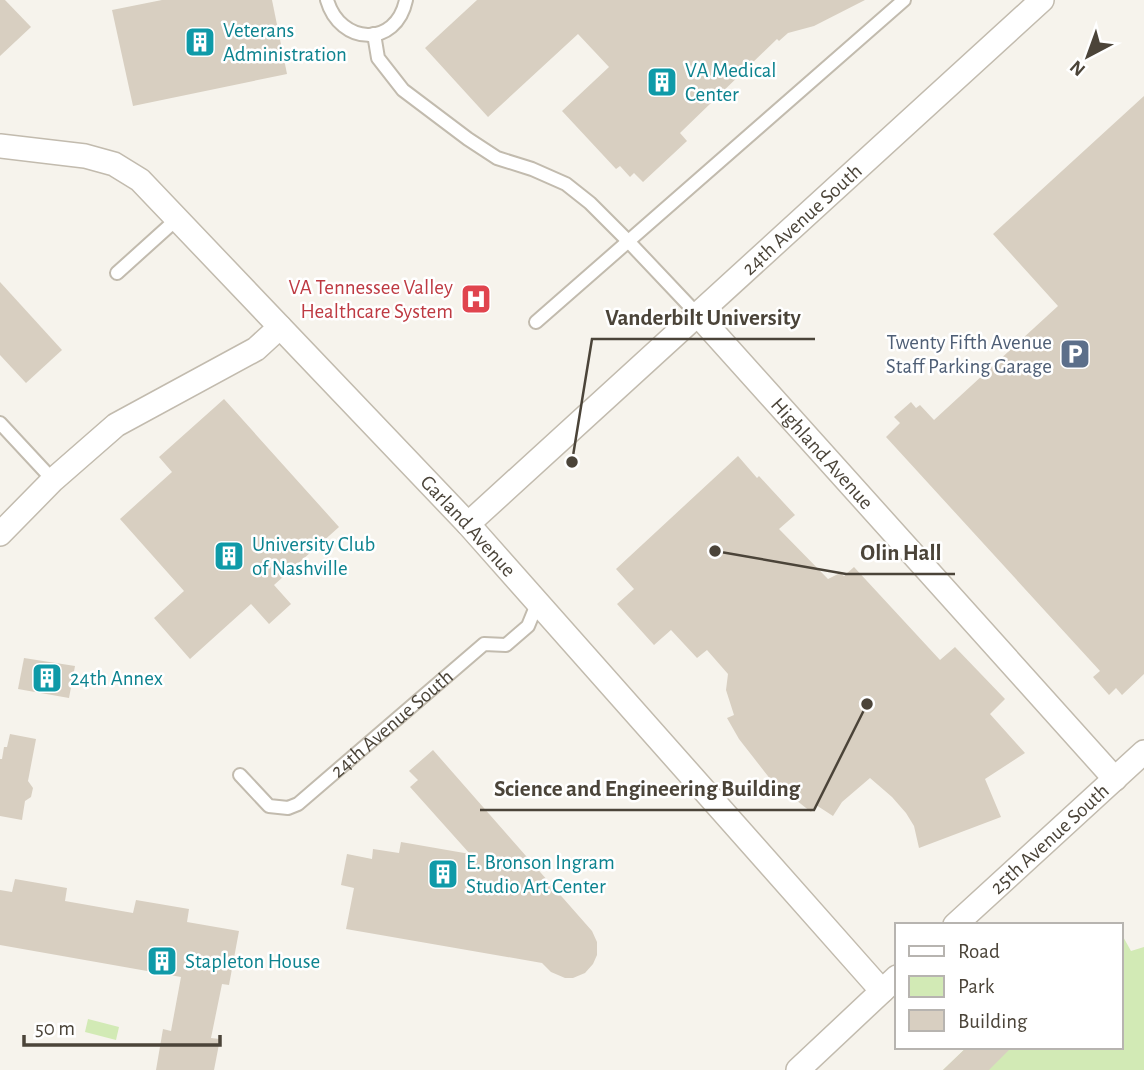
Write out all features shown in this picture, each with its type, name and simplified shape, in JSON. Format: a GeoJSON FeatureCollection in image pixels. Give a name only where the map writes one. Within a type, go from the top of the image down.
{"type":"FeatureCollection","features":[{"type":"Feature","properties":{"kind":"street","name":"24th Avenue South"},"geometry":{"type":"LineString","coordinates":[[468,524],[1042,0]]}},
{"type":"Feature","properties":{"kind":"street","name":"Garland Avenue"},"geometry":{"type":"LineString","coordinates":[[0,146],[85,156],[114,164],[141,180],[468,524],[537,604],[889,984]]}},
{"type":"Feature","properties":{"kind":"street","name":"Highland Avenue"},"geometry":{"type":"LineString","coordinates":[[698,315],[1115,779]]}},
{"type":"Feature","properties":{"kind":"street"},"geometry":{"type":"LineString","coordinates":[[0,534],[53,480],[116,425],[256,349],[280,327]]}},
{"type":"Feature","properties":{"kind":"street","name":"25th Avenue South"},"geometry":{"type":"LineString","coordinates":[[957,923],[1144,752]]}},
{"type":"Feature","properties":{"kind":"street"},"geometry":{"type":"LineString","coordinates":[[797,1070],[889,984]]}},
{"type":"Feature","properties":{"kind":"lane"},"geometry":{"type":"LineString","coordinates":[[327,0],[330,12],[338,23],[348,31],[361,34],[386,30],[396,22],[406,0]]}},
{"type":"Feature","properties":{"kind":"lane"},"geometry":{"type":"LineString","coordinates":[[536,322],[904,0]]}},
{"type":"Feature","properties":{"kind":"lane"},"geometry":{"type":"LineString","coordinates":[[374,34],[378,58],[403,90],[497,158],[566,184],[590,203],[698,315]]}},
{"type":"Feature","properties":{"kind":"lane"},"geometry":{"type":"LineString","coordinates":[[117,273],[178,218]]}},
{"type":"Feature","properties":{"kind":"lane"},"geometry":{"type":"LineString","coordinates":[[0,423],[53,480]]}},
{"type":"Feature","properties":{"kind":"lane","name":"24th Avenue South"},"geometry":{"type":"LineString","coordinates":[[240,775],[269,806],[288,808],[298,804],[484,644],[506,645],[528,626],[537,604]]}},
{"type":"Feature","properties":{"kind":"green space"},"geometry":{"type":"Polygon","coordinates":[[[1123,937],[1131,951],[1144,947],[1144,1070],[943,1070],[965,1049],[1123,1049],[1123,937]]]}},
{"type":"Feature","properties":{"kind":"green space"},"geometry":{"type":"Polygon","coordinates":[[[88,1019],[119,1027],[116,1040],[85,1032],[88,1019]]]}},
{"type":"Feature","properties":{"kind":"building"},"geometry":{"type":"Polygon","coordinates":[[[0,0],[5,0],[31,27],[0,56],[0,0]]]}},
{"type":"Feature","properties":{"kind":"building","name":"Veterans Administration"},"geometry":{"type":"Polygon","coordinates":[[[162,0],[272,0],[287,74],[133,106],[112,10],[162,0]]]}},
{"type":"Feature","properties":{"kind":"building","name":"VA Medical Center"},"geometry":{"type":"Polygon","coordinates":[[[477,0],[865,0],[814,26],[788,33],[779,41],[777,39],[680,133],[687,141],[643,182],[634,173],[630,177],[620,166],[616,169],[562,111],[609,67],[578,34],[488,117],[425,48],[477,0]]]}},
{"type":"Feature","properties":{"kind":"building","name":"Twenty Fifth Avenue Staff Parking Garage"},"geometry":{"type":"Polygon","coordinates":[[[1144,96],[1144,674],[1122,695],[1116,688],[1109,695],[1093,677],[1100,671],[886,437],[900,423],[894,417],[911,402],[916,408],[920,405],[934,420],[1058,306],[993,234],[1144,96]]]}},
{"type":"Feature","properties":{"kind":"building"},"geometry":{"type":"Polygon","coordinates":[[[0,282],[62,350],[26,383],[0,355],[0,282]]]}},
{"type":"Feature","properties":{"kind":"building","name":"University Club of Nashville"},"geometry":{"type":"Polygon","coordinates":[[[224,399],[339,527],[274,585],[291,604],[269,624],[251,604],[190,659],[154,618],[184,591],[120,519],[172,472],[159,457],[224,399]]]}},
{"type":"Feature","properties":{"kind":"building"},"geometry":{"type":"Polygon","coordinates":[[[738,456],[795,515],[779,529],[828,579],[840,573],[844,576],[854,567],[940,660],[955,647],[1005,699],[990,714],[1025,753],[985,779],[1001,817],[919,848],[914,826],[906,813],[870,778],[842,802],[833,816],[816,805],[811,812],[771,780],[739,739],[727,718],[734,715],[726,690],[728,674],[707,650],[697,658],[671,630],[654,645],[617,604],[634,589],[616,569],[738,456]]]}},
{"type":"Feature","properties":{"kind":"building","name":"24th Annex"},"geometry":{"type":"Polygon","coordinates":[[[24,658],[75,666],[69,698],[18,689],[24,658]]]}},
{"type":"Feature","properties":{"kind":"building"},"geometry":{"type":"Polygon","coordinates":[[[10,734],[36,739],[28,781],[33,788],[31,797],[25,801],[22,820],[0,816],[0,759],[10,734]]]}},
{"type":"Feature","properties":{"kind":"building","name":"E. Bronson Ingram Studio Art Center"},"geometry":{"type":"Polygon","coordinates":[[[433,750],[592,931],[597,942],[597,955],[585,973],[565,978],[551,972],[542,963],[346,929],[354,888],[341,885],[347,854],[372,859],[373,849],[399,853],[401,842],[470,854],[410,787],[418,780],[409,771],[433,750]]]}},
{"type":"Feature","properties":{"kind":"building","name":"Stapleton House"},"geometry":{"type":"Polygon","coordinates":[[[15,879],[67,888],[65,901],[133,913],[136,900],[189,909],[187,922],[239,931],[229,985],[222,984],[211,1038],[220,1039],[214,1070],[156,1070],[163,1029],[171,1031],[181,977],[0,945],[0,890],[12,892],[15,879]]]}},
{"type":"Feature","properties":{"kind":"building"},"geometry":{"type":"Polygon","coordinates":[[[965,1049],[1010,1049],[989,1070],[943,1070],[965,1049]]]}},
{"type":"Feature","properties":{"kind":"place","name":"Veterans Administration"},"geometry":{"type":"Point","coordinates":[200,42]}},
{"type":"Feature","properties":{"kind":"place","name":"VA Medical Center"},"geometry":{"type":"Point","coordinates":[662,82]}},
{"type":"Feature","properties":{"kind":"place","name":"VA Tennessee Valley Healthcare System"},"geometry":{"type":"Point","coordinates":[476,299]}},
{"type":"Feature","properties":{"kind":"place","name":"Twenty Fifth Avenue Staff Parking Garage"},"geometry":{"type":"Point","coordinates":[1075,354]}},
{"type":"Feature","properties":{"kind":"place","name":"Vanderbilt University"},"geometry":{"type":"Point","coordinates":[572,462]}},
{"type":"Feature","properties":{"kind":"place","name":"Olin Hall"},"geometry":{"type":"Point","coordinates":[715,551]}},
{"type":"Feature","properties":{"kind":"place","name":"University Club of Nashville"},"geometry":{"type":"Point","coordinates":[229,556]}},
{"type":"Feature","properties":{"kind":"place","name":"24th Annex"},"geometry":{"type":"Point","coordinates":[47,678]}},
{"type":"Feature","properties":{"kind":"place","name":"Science and Engineering Building"},"geometry":{"type":"Point","coordinates":[867,704]}},
{"type":"Feature","properties":{"kind":"place","name":"E. Bronson Ingram Studio Art Center"},"geometry":{"type":"Point","coordinates":[443,874]}},
{"type":"Feature","properties":{"kind":"place","name":"Stapleton House"},"geometry":{"type":"Point","coordinates":[162,961]}}]}
